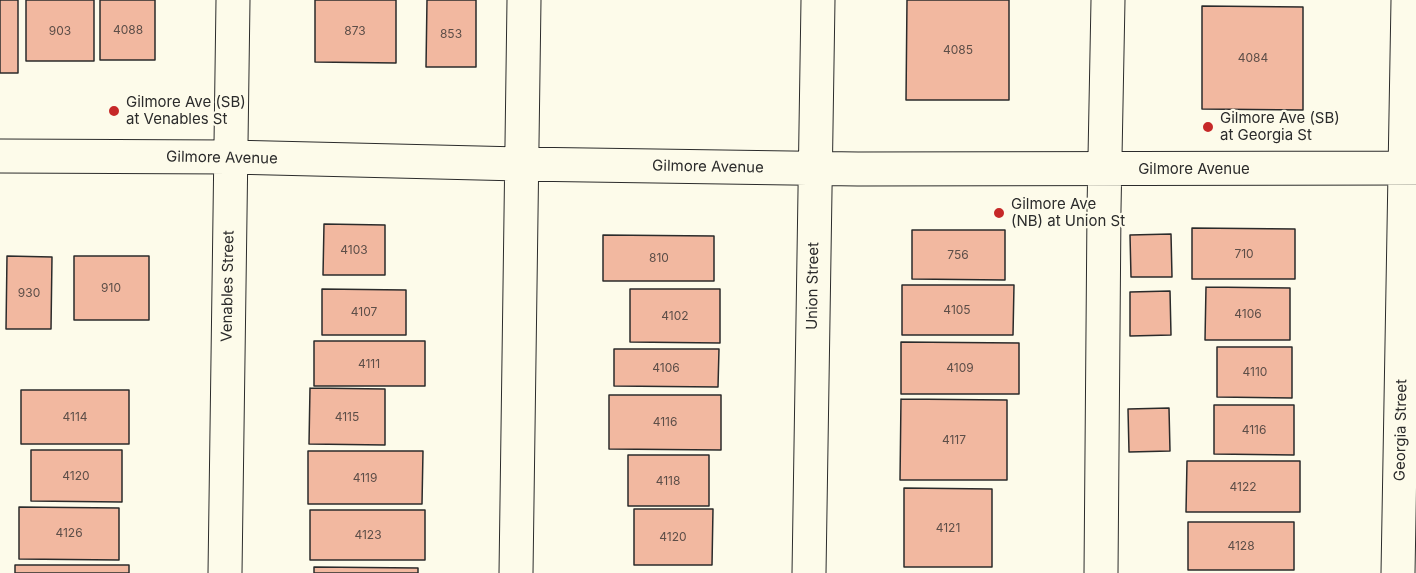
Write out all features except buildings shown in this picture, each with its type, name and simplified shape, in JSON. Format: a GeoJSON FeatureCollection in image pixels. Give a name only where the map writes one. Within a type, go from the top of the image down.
{"type":"FeatureCollection","features":[{"type":"Feature","properties":{"kind":"street","name":"Venables Street"},"geometry":{"type":"LineString","coordinates":[[225,573],[233,0]]}},
{"type":"Feature","properties":{"kind":"street"},"geometry":{"type":"LineString","coordinates":[[516,573],[524,0]]}},
{"type":"Feature","properties":{"kind":"street","name":"Union Street"},"geometry":{"type":"LineString","coordinates":[[809,573],[818,0]]}},
{"type":"Feature","properties":{"kind":"street"},"geometry":{"type":"LineString","coordinates":[[1101,573],[1104,169],[1108,0]]}},
{"type":"Feature","properties":{"kind":"street","name":"Georgia Street"},"geometry":{"type":"LineString","coordinates":[[1398,573],[1411,168],[1408,0]]}},
{"type":"Feature","properties":{"kind":"street","name":"Gilmore Avenue"},"geometry":{"type":"LineString","coordinates":[[0,156],[230,157],[814,169],[1411,168]]}},
{"type":"Feature","properties":{"kind":"place","name":"Gilmore Ave (SB) at Venables St"},"geometry":{"type":"Point","coordinates":[114,111]}},
{"type":"Feature","properties":{"kind":"place","name":"Gilmore Ave (SB) at Georgia St"},"geometry":{"type":"Point","coordinates":[1208,127]}},
{"type":"Feature","properties":{"kind":"place","name":"Gilmore Ave (NB) at Union St"},"geometry":{"type":"Point","coordinates":[999,213]}}]}
